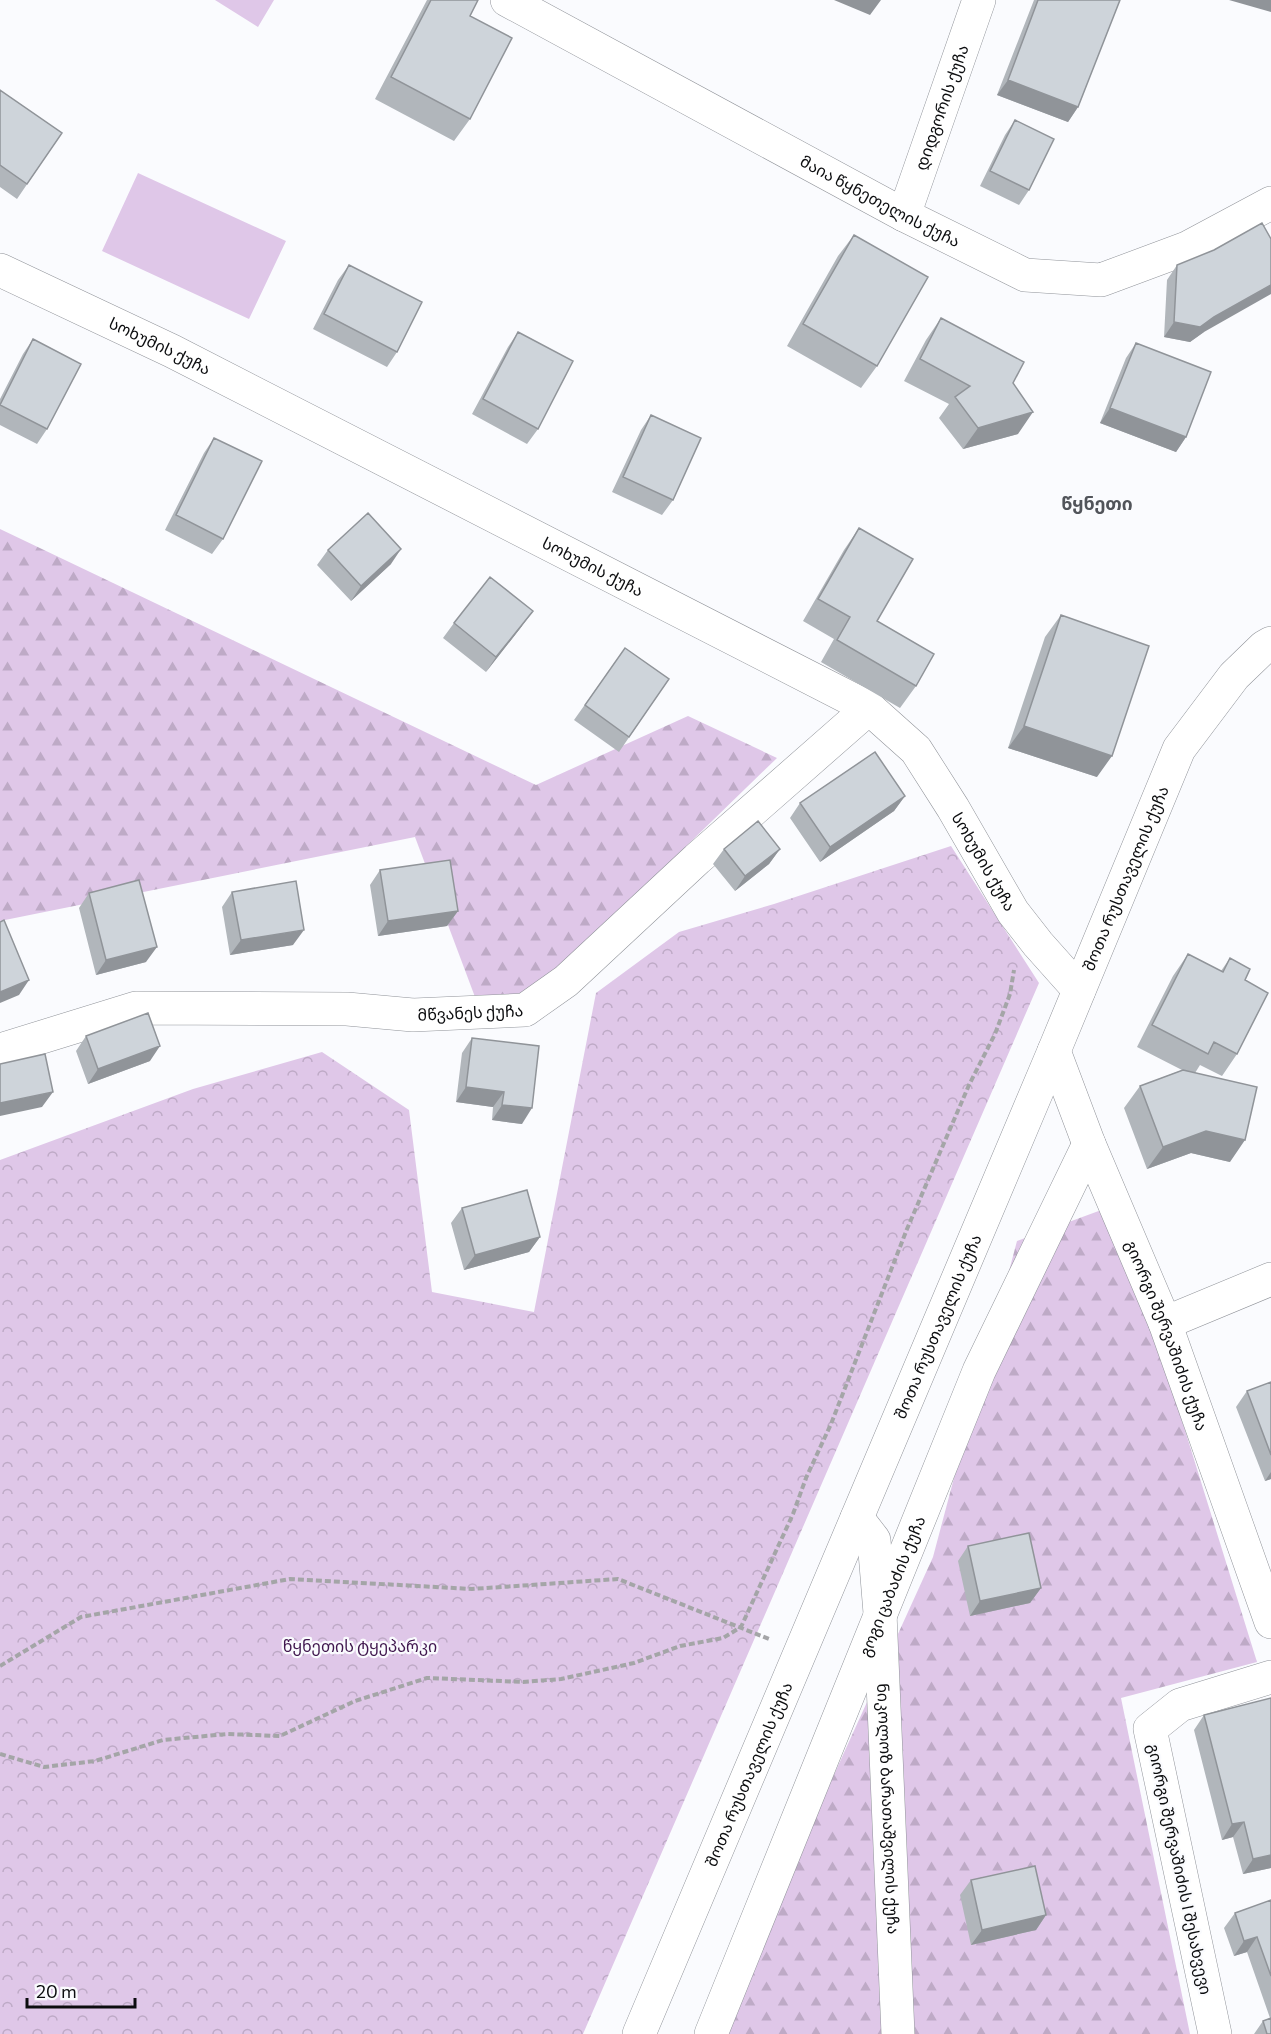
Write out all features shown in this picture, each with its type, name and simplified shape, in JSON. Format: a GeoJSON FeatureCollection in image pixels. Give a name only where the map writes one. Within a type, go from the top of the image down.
{"type":"FeatureCollection","features":[{"type":"Feature","properties":{"kind":"street","name":"მაია წყნეთელის ქუჩა"},"geometry":{"type":"LineString","coordinates":[[507,0],[904,215],[1025,274],[1101,280],[1187,248],[1271,203]]}},
{"type":"Feature","properties":{"kind":"street","name":"დიდგორის ქუჩა"},"geometry":{"type":"LineString","coordinates":[[904,215],[979,0]]}},
{"type":"Feature","properties":{"kind":"street","name":"სოხუმის ქუჩა"},"geometry":{"type":"LineString","coordinates":[[0,270],[172,351],[869,708],[916,750],[953,807],[1013,912],[1079,990]]}},
{"type":"Feature","properties":{"kind":"street","name":"შოთა რუსთაველის ქუჩა"},"geometry":{"type":"LineString","coordinates":[[639,2034],[1179,749],[1234,676],[1271,643]]}},
{"type":"Feature","properties":{"kind":"street","name":"მწვანეს ქუჩა"},"geometry":{"type":"LineString","coordinates":[[0,1050],[136,1008],[347,1009],[413,1015],[525,1010],[566,981],[697,860],[869,708]]}},
{"type":"Feature","properties":{"kind":"street","name":"გიორგი შერვაშიძის ქუჩა"},"geometry":{"type":"LineString","coordinates":[[1054,1051],[1089,1144],[1165,1323],[1271,1622]]}},
{"type":"Feature","properties":{"kind":"street","name":"გოგი ცაბაძის ქუჩა"},"geometry":{"type":"LineString","coordinates":[[711,2034],[979,1371],[1089,1144]]}},
{"type":"Feature","properties":{"kind":"street"},"geometry":{"type":"LineString","coordinates":[[1165,1323],[1271,1279]]}},
{"type":"Feature","properties":{"kind":"street","name":"ნიკოლოზ ბარათაშვილის ქუჩა"},"geometry":{"type":"LineString","coordinates":[[857,1518],[874,1540],[880,1613],[898,2034]]}},
{"type":"Feature","properties":{"kind":"street","name":"გიორგი შერვაშიძის I შესახვევი"},"geometry":{"type":"LineString","coordinates":[[1215,2034],[1150,1729],[1180,1705],[1271,1677]]}},
{"type":"Feature","properties":{"kind":"path"},"geometry":{"type":"LineString","coordinates":[[0,1754],[44,1767],[95,1761],[163,1740],[227,1734],[280,1736],[355,1701],[427,1678],[523,1682],[561,1679],[634,1663],[681,1646],[723,1638],[741,1627],[831,1424],[907,1229],[969,1086],[995,1034],[1010,994],[1015,963]]}},
{"type":"Feature","properties":{"kind":"path"},"geometry":{"type":"LineString","coordinates":[[0,1666],[81,1617],[290,1579],[472,1589],[618,1578],[741,1627]]}},
{"type":"Feature","properties":{"kind":"green space"},"geometry":{"type":"Polygon","coordinates":[[[215,0],[274,0],[258,27],[215,0]]]}},
{"type":"Feature","properties":{"kind":"green space"},"geometry":{"type":"Polygon","coordinates":[[[138,173],[286,241],[249,319],[102,251],[138,173]]]}},
{"type":"Feature","properties":{"kind":"green space"},"geometry":{"type":"Polygon","coordinates":[[[0,529],[536,785],[688,716],[777,758],[535,993],[478,1005],[415,837],[0,921],[0,529]]]}},
{"type":"Feature","properties":{"kind":"green space","name":"წყნეთის ტყეპარკი"},"geometry":{"type":"Polygon","coordinates":[[[951,846],[1039,983],[583,2034],[0,2034],[0,1160],[193,1089],[322,1052],[409,1110],[432,1292],[534,1312],[596,993],[679,932],[774,904],[951,846]]]}},
{"type":"Feature","properties":{"kind":"green space"},"geometry":{"type":"Polygon","coordinates":[[[1115,1205],[1257,1662],[1121,1698],[1190,2034],[716,2034],[933,1557],[1017,1241],[1115,1205]]]}},
{"type":"Feature","properties":{"kind":"building"},"geometry":{"type":"Polygon","coordinates":[[[431,0],[478,0],[470,16],[512,38],[470,119],[391,77],[431,0]]]}},
{"type":"Feature","properties":{"kind":"building"},"geometry":{"type":"Polygon","coordinates":[[[1038,0],[1120,0],[1078,107],[1008,80],[1038,0]]]}},
{"type":"Feature","properties":{"kind":"building"},"geometry":{"type":"Polygon","coordinates":[[[0,90],[62,133],[27,184],[0,165],[0,90]]]}},
{"type":"Feature","properties":{"kind":"building"},"geometry":{"type":"Polygon","coordinates":[[[1015,120],[1054,139],[1029,190],[990,171],[1015,120]]]}},
{"type":"Feature","properties":{"kind":"building"},"geometry":{"type":"Polygon","coordinates":[[[1262,223],[1271,239],[1271,285],[1200,327],[1174,322],[1177,265],[1214,250],[1262,223]]]}},
{"type":"Feature","properties":{"kind":"building"},"geometry":{"type":"Polygon","coordinates":[[[854,235],[928,277],[877,366],[803,324],[854,235]]]}},
{"type":"Feature","properties":{"kind":"building"},"geometry":{"type":"Polygon","coordinates":[[[349,265],[422,302],[397,352],[324,314],[349,265]]]}},
{"type":"Feature","properties":{"kind":"building"},"geometry":{"type":"Polygon","coordinates":[[[941,318],[1024,362],[1013,383],[1033,412],[978,428],[955,397],[970,386],[920,359],[941,318]]]}},
{"type":"Feature","properties":{"kind":"building"},"geometry":{"type":"Polygon","coordinates":[[[518,332],[573,361],[538,429],[483,399],[518,332]]]}},
{"type":"Feature","properties":{"kind":"building"},"geometry":{"type":"Polygon","coordinates":[[[33,339],[81,364],[47,429],[0,405],[33,339]]]}},
{"type":"Feature","properties":{"kind":"building"},"geometry":{"type":"Polygon","coordinates":[[[1136,343],[1211,372],[1186,437],[1110,408],[1136,343]]]}},
{"type":"Feature","properties":{"kind":"building"},"geometry":{"type":"Polygon","coordinates":[[[651,415],[701,438],[673,500],[623,477],[651,415]]]}},
{"type":"Feature","properties":{"kind":"building"},"geometry":{"type":"Polygon","coordinates":[[[214,438],[262,461],[223,539],[176,515],[214,438]]]}},
{"type":"Feature","properties":{"kind":"building"},"geometry":{"type":"Polygon","coordinates":[[[368,513],[401,549],[361,586],[328,550],[368,513]]]}},
{"type":"Feature","properties":{"kind":"building"},"geometry":{"type":"Polygon","coordinates":[[[859,528],[913,559],[877,621],[934,654],[916,686],[837,640],[850,617],[818,599],[859,528]]]}},
{"type":"Feature","properties":{"kind":"building"},"geometry":{"type":"Polygon","coordinates":[[[490,577],[533,611],[496,657],[454,623],[490,577]]]}},
{"type":"Feature","properties":{"kind":"building"},"geometry":{"type":"Polygon","coordinates":[[[1061,615],[1149,646],[1112,756],[1024,726],[1061,615]]]}},
{"type":"Feature","properties":{"kind":"building"},"geometry":{"type":"Polygon","coordinates":[[[625,648],[669,679],[629,737],[585,705],[625,648]]]}},
{"type":"Feature","properties":{"kind":"building"},"geometry":{"type":"Polygon","coordinates":[[[875,752],[905,796],[830,847],[800,803],[875,752]]]}},
{"type":"Feature","properties":{"kind":"building"},"geometry":{"type":"Polygon","coordinates":[[[758,821],[780,849],[745,876],[724,849],[758,821]]]}},
{"type":"Feature","properties":{"kind":"building"},"geometry":{"type":"Polygon","coordinates":[[[450,860],[458,911],[388,921],[380,870],[450,860]]]}},
{"type":"Feature","properties":{"kind":"building"},"geometry":{"type":"Polygon","coordinates":[[[139,880],[157,947],[106,960],[89,893],[139,880]]]}},
{"type":"Feature","properties":{"kind":"building"},"geometry":{"type":"Polygon","coordinates":[[[296,881],[304,930],[241,940],[232,892],[296,881]]]}},
{"type":"Feature","properties":{"kind":"building"},"geometry":{"type":"Polygon","coordinates":[[[4,920],[29,980],[0,992],[0,922],[4,920]]]}},
{"type":"Feature","properties":{"kind":"building"},"geometry":{"type":"Polygon","coordinates":[[[1188,954],[1223,972],[1230,958],[1250,969],[1245,980],[1268,993],[1237,1054],[1214,1042],[1208,1054],[1152,1025],[1188,954]]]}},
{"type":"Feature","properties":{"kind":"building"},"geometry":{"type":"Polygon","coordinates":[[[148,1013],[160,1046],[98,1069],[86,1036],[148,1013]]]}},
{"type":"Feature","properties":{"kind":"building"},"geometry":{"type":"Polygon","coordinates":[[[472,1038],[539,1046],[532,1108],[502,1105],[504,1092],[466,1087],[472,1038]]]}},
{"type":"Feature","properties":{"kind":"building"},"geometry":{"type":"Polygon","coordinates":[[[45,1054],[53,1092],[0,1103],[0,1064],[45,1054]]]}},
{"type":"Feature","properties":{"kind":"building"},"geometry":{"type":"Polygon","coordinates":[[[1183,1070],[1257,1087],[1245,1140],[1206,1131],[1163,1147],[1140,1086],[1183,1070]]]}},
{"type":"Feature","properties":{"kind":"building"},"geometry":{"type":"Polygon","coordinates":[[[527,1190],[540,1237],[475,1255],[462,1208],[527,1190]]]}},
{"type":"Feature","properties":{"kind":"building"},"geometry":{"type":"Polygon","coordinates":[[[1271,1382],[1271,1455],[1247,1391],[1271,1382]]]}},
{"type":"Feature","properties":{"kind":"building"},"geometry":{"type":"Polygon","coordinates":[[[1029,1533],[1041,1588],[980,1601],[968,1546],[1029,1533]]]}},
{"type":"Feature","properties":{"kind":"building"},"geometry":{"type":"Polygon","coordinates":[[[1271,1698],[1271,1855],[1253,1859],[1244,1822],[1232,1824],[1204,1715],[1271,1698]]]}},
{"type":"Feature","properties":{"kind":"building"},"geometry":{"type":"Polygon","coordinates":[[[1035,1866],[1046,1915],[982,1930],[971,1880],[1035,1866]]]}},
{"type":"Feature","properties":{"kind":"building"},"geometry":{"type":"Polygon","coordinates":[[[1271,1900],[1271,1976],[1257,1937],[1244,1941],[1235,1913],[1271,1900]]]}},
{"type":"Feature","properties":{"kind":"building"},"geometry":{"type":"Polygon","coordinates":[[[1271,2018],[1271,2034],[1267,2034],[1263,2021],[1271,2018]]]}},
{"type":"Feature","properties":{"kind":"district","name":"წყნეთი"},"geometry":{"type":"Point","coordinates":[1097,504]}}]}
